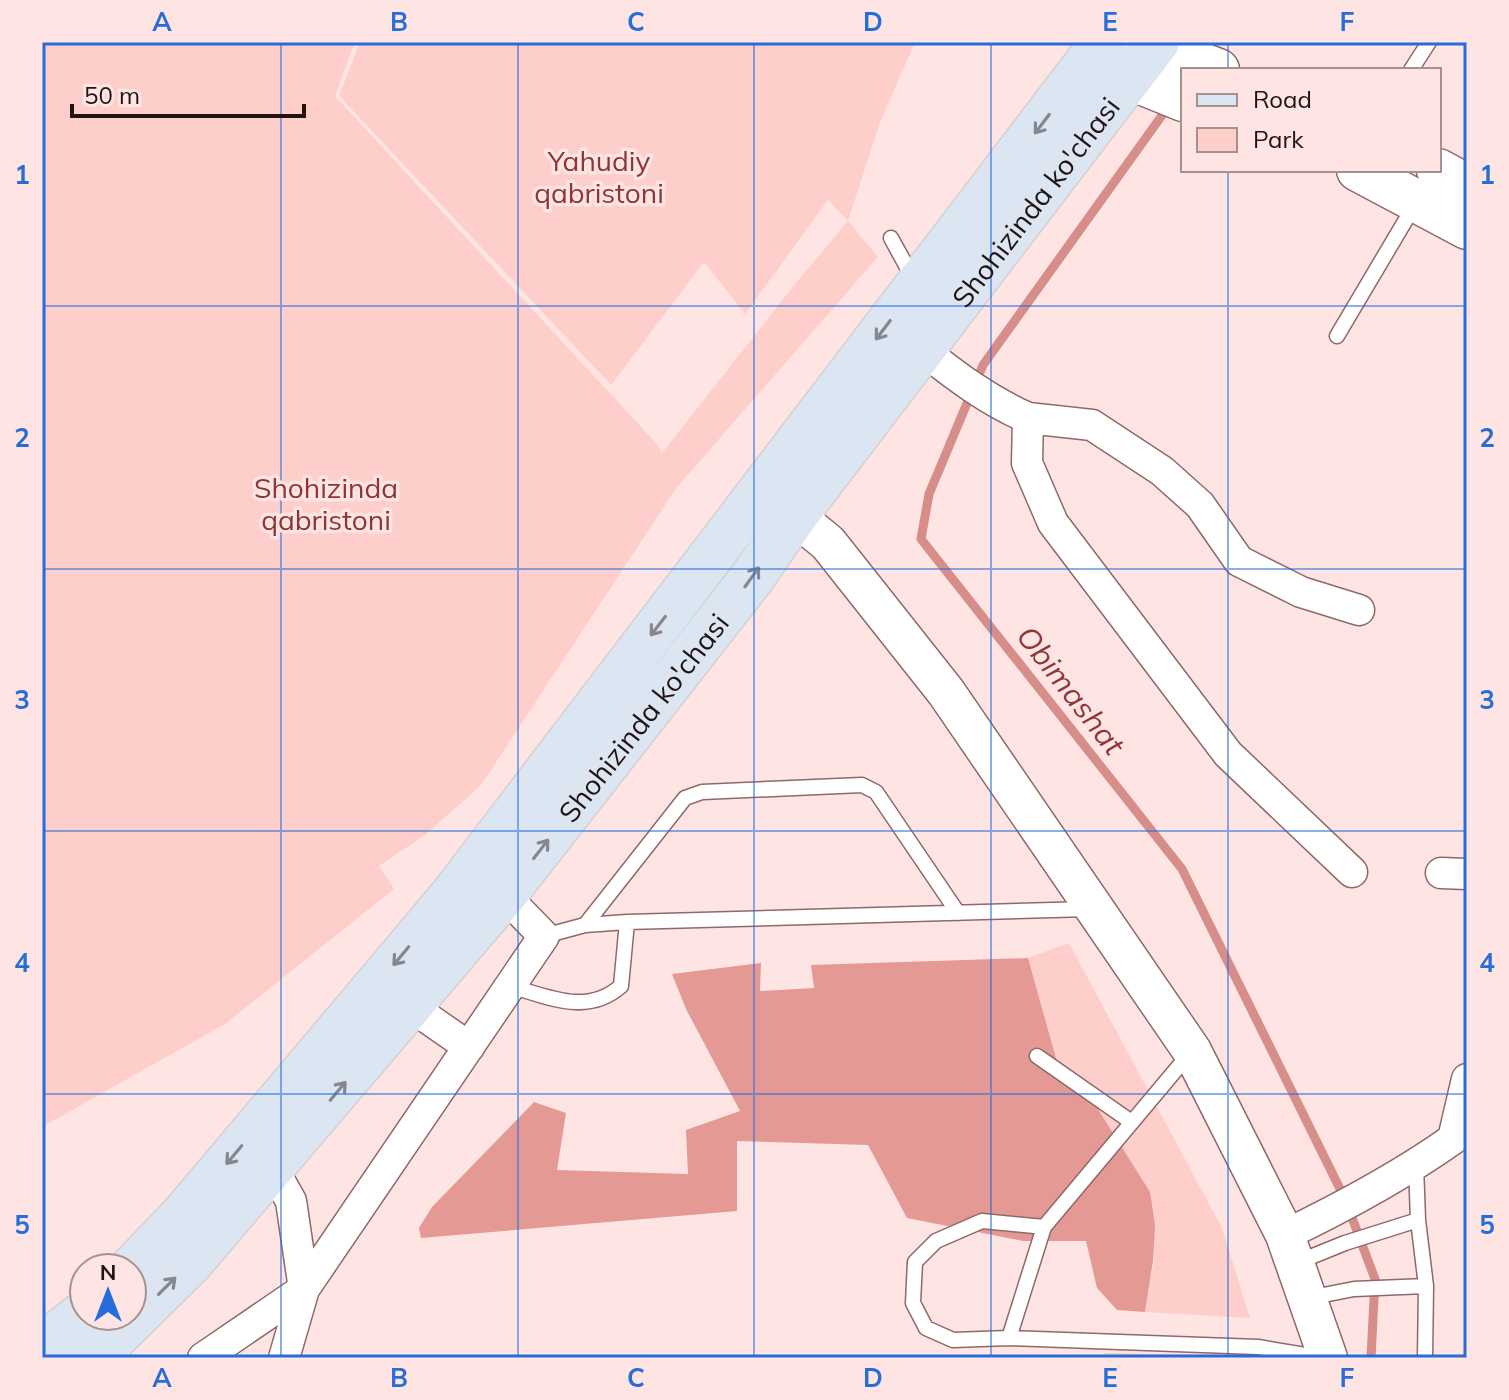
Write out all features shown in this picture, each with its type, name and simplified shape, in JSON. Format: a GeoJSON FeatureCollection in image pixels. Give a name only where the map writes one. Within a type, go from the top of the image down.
{"type":"FeatureCollection","features":[{"type":"Feature","properties":{"kind":"main road"},"geometry":{"type":"LineString","coordinates":[[1096,52],[1146,53],[1210,68]]}},
{"type":"Feature","properties":{"kind":"main road","name":"Shohizinda ko'chasi"},"geometry":{"type":"LineString","coordinates":[[89,1358],[112,1340],[191,1262],[273,1169],[504,895],[752,578],[778,503],[917,286],[1096,52]]}},
{"type":"Feature","properties":{"kind":"main road"},"geometry":{"type":"LineString","coordinates":[[1146,53],[1181,97]]}},
{"type":"Feature","properties":{"kind":"main road","name":"Shohizinda ko'chasi"},"geometry":{"type":"LineString","coordinates":[[147,1252],[184,1214],[452,896],[778,503],[922,349],[1146,53]]}},
{"type":"Feature","properties":{"kind":"main road"},"geometry":{"type":"LineString","coordinates":[[1367,172],[1428,185],[1467,186]]}},
{"type":"Feature","properties":{"kind":"main road"},"geometry":{"type":"LineString","coordinates":[[1428,185],[1467,228]]}},
{"type":"Feature","properties":{"kind":"main road"},"geometry":{"type":"LineString","coordinates":[[42,1346],[68,1326]]}},
{"type":"Feature","properties":{"kind":"street"},"geometry":{"type":"LineString","coordinates":[[922,349],[957,377],[1018,414],[1092,425],[1162,471],[1200,505],[1239,561],[1301,592],[1359,610]]}},
{"type":"Feature","properties":{"kind":"street"},"geometry":{"type":"LineString","coordinates":[[1018,414],[1027,463],[1053,523],[1228,754],[1352,872]]}},
{"type":"Feature","properties":{"kind":"street"},"geometry":{"type":"LineString","coordinates":[[778,503],[828,543],[946,692],[1192,1051],[1290,1249],[1326,1358]]}},
{"type":"Feature","properties":{"kind":"street"},"geometry":{"type":"LineString","coordinates":[[284,1358],[304,1289],[544,936],[504,895]]}},
{"type":"Feature","properties":{"kind":"street"},"geometry":{"type":"LineString","coordinates":[[410,1006],[469,1047]]}},
{"type":"Feature","properties":{"kind":"street"},"geometry":{"type":"LineString","coordinates":[[1290,1249],[1336,1211],[1388,1179],[1460,1144],[1467,1079]]}},
{"type":"Feature","properties":{"kind":"street"},"geometry":{"type":"LineString","coordinates":[[273,1169],[291,1201],[304,1289]]}},
{"type":"Feature","properties":{"kind":"street"},"geometry":{"type":"LineString","coordinates":[[203,1358],[304,1289]]}},
{"type":"Feature","properties":{"kind":"lane"},"geometry":{"type":"LineString","coordinates":[[1412,68],[1429,42]]}},
{"type":"Feature","properties":{"kind":"lane"},"geometry":{"type":"LineString","coordinates":[[1337,336],[1428,185]]}},
{"type":"Feature","properties":{"kind":"lane"},"geometry":{"type":"LineString","coordinates":[[891,238],[917,286]]}},
{"type":"Feature","properties":{"kind":"lane"},"geometry":{"type":"LineString","coordinates":[[585,925],[685,798],[702,792],[862,785],[876,792],[958,913]]}},
{"type":"Feature","properties":{"kind":"lane"},"geometry":{"type":"LineString","coordinates":[[544,936],[585,925],[627,922],[1097,909]]}},
{"type":"Feature","properties":{"kind":"lane"},"geometry":{"type":"LineString","coordinates":[[510,986],[564,1002],[585,1003],[608,998],[621,986],[627,922]]}},
{"type":"Feature","properties":{"kind":"lane"},"geometry":{"type":"LineString","coordinates":[[1009,1338],[1044,1227],[1130,1121],[1192,1051]]}},
{"type":"Feature","properties":{"kind":"lane"},"geometry":{"type":"LineString","coordinates":[[1037,1056],[1130,1121]]}},
{"type":"Feature","properties":{"kind":"lane"},"geometry":{"type":"LineString","coordinates":[[1416,1166],[1418,1220],[1426,1286],[1425,1358]]}},
{"type":"Feature","properties":{"kind":"lane"},"geometry":{"type":"LineString","coordinates":[[1290,1249],[1345,1243],[1418,1220]]}},
{"type":"Feature","properties":{"kind":"lane"},"geometry":{"type":"LineString","coordinates":[[1044,1227],[982,1221],[936,1241],[915,1262],[913,1303],[926,1328],[953,1340],[1009,1338],[1258,1347],[1326,1358]]}},
{"type":"Feature","properties":{"kind":"lane"},"geometry":{"type":"LineString","coordinates":[[1306,1298],[1354,1289],[1426,1286]]}},
{"type":"Feature","properties":{"kind":"green space","name":"Shohizinda qabristoni"},"geometry":{"type":"Polygon","coordinates":[[[42,42],[355,42],[335,96],[662,453],[848,221],[878,257],[677,487],[481,785],[425,835],[379,866],[394,889],[225,1024],[42,1127],[42,42]]]}},
{"type":"Feature","properties":{"kind":"green space","name":"Yahudiy qabristoni"},"geometry":{"type":"Polygon","coordinates":[[[360,42],[915,42],[879,125],[848,221],[828,200],[745,314],[704,262],[611,385],[339,96],[360,42]]]}},
{"type":"Feature","properties":{"kind":"green space"},"geometry":{"type":"Polygon","coordinates":[[[1069,943],[1222,1228],[1250,1318],[1145,1312],[1154,1261],[1150,1192],[1059,1069],[1028,958],[1069,943]]]}},
{"type":"Feature","properties":{"kind":"green space"},"geometry":{"type":"Polygon","coordinates":[[[1105,1353],[1259,1355],[1259,1358],[1104,1358],[1105,1353]]]}},
{"type":"Feature","properties":{"kind":"shaded area"},"geometry":{"type":"Polygon","coordinates":[[[1028,958],[1059,1069],[1084,1087],[1150,1192],[1155,1225],[1145,1312],[1117,1310],[1097,1288],[1086,1241],[1023,1241],[907,1218],[868,1145],[737,1141],[737,1211],[421,1238],[419,1228],[432,1207],[534,1102],[566,1113],[557,1170],[688,1174],[686,1130],[740,1111],[686,1009],[672,974],[761,963],[760,991],[814,988],[811,965],[1028,958]]]}},
{"type":"Feature","properties":{"kind":"waterway","name":"Obimashat"},"geometry":{"type":"LineString","coordinates":[[1168,107],[983,365],[929,494],[921,539],[1182,869],[1345,1199],[1375,1279],[1371,1358]]}}]}
